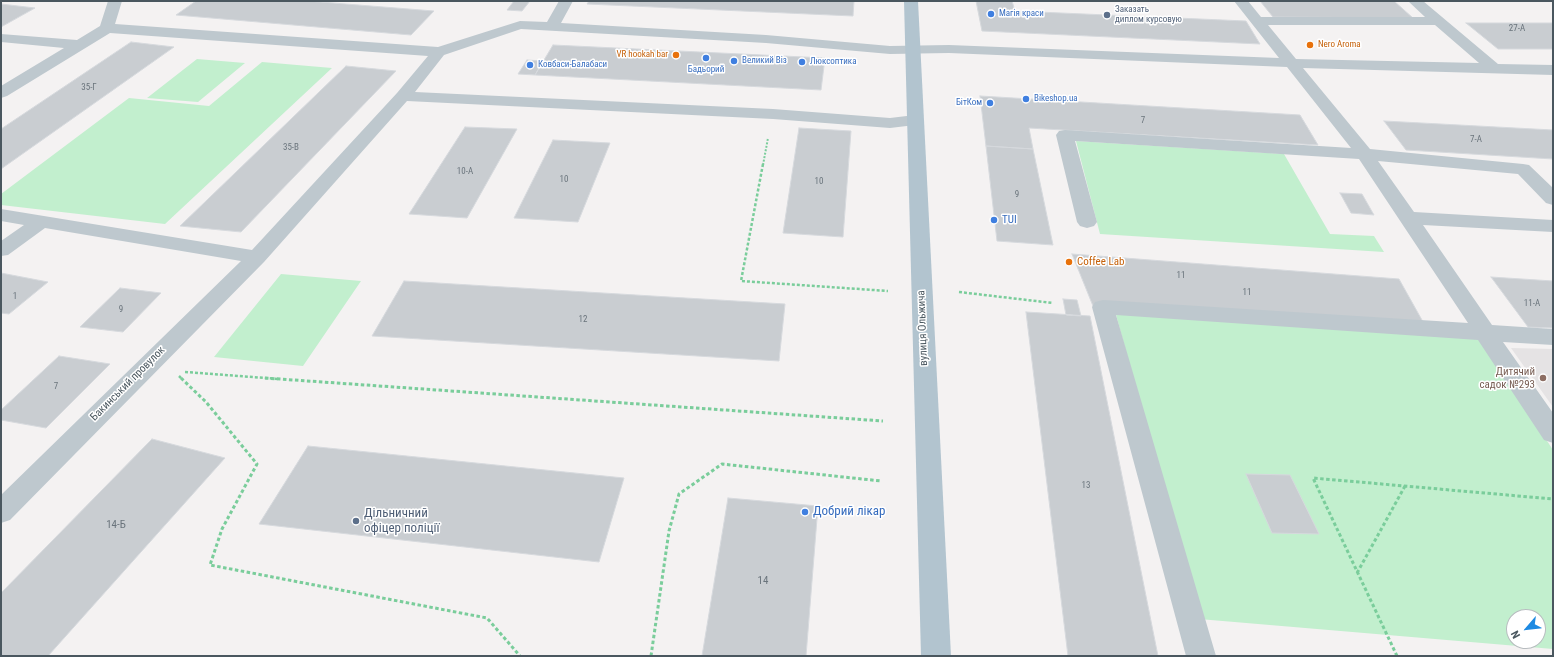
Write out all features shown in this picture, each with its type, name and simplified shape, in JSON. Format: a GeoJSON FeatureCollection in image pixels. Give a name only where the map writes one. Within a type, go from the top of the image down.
{"type":"FeatureCollection","features":[{"type":"Feature","properties":{"kind":"main road","name":"вулиця Ольжича"},"geometry":{"type":"LineString","coordinates":[[910,1],[936,656]]}},
{"type":"Feature","properties":{"kind":"street"},"geometry":{"type":"LineString","coordinates":[[107,28],[115,1]]}},
{"type":"Feature","properties":{"kind":"street"},"geometry":{"type":"LineString","coordinates":[[552,26],[566,1]]}},
{"type":"Feature","properties":{"kind":"street"},"geometry":{"type":"LineString","coordinates":[[1241,1],[1365,154],[1484,333],[1553,433]]}},
{"type":"Feature","properties":{"kind":"street"},"geometry":{"type":"LineString","coordinates":[[1415,1],[1494,68]]}},
{"type":"Feature","properties":{"kind":"street"},"geometry":{"type":"LineString","coordinates":[[1256,21],[1439,22]]}},
{"type":"Feature","properties":{"kind":"street"},"geometry":{"type":"LineString","coordinates":[[1,93],[107,28],[439,52],[520,25],[766,39],[890,50],[912,48],[1292,63],[1553,70]]}},
{"type":"Feature","properties":{"kind":"street"},"geometry":{"type":"LineString","coordinates":[[4,40],[80,45]]}},
{"type":"Feature","properties":{"kind":"street","name":"Бакинський провулок"},"geometry":{"type":"LineString","coordinates":[[1,512],[256,256],[403,96],[439,52]]}},
{"type":"Feature","properties":{"kind":"street"},"geometry":{"type":"LineString","coordinates":[[403,96],[773,114],[890,123],[915,120]]}},
{"type":"Feature","properties":{"kind":"street"},"geometry":{"type":"LineString","coordinates":[[1088,222],[1065,136],[1365,154],[1523,169],[1553,200]]}},
{"type":"Feature","properties":{"kind":"street"},"geometry":{"type":"LineString","coordinates":[[1,215],[256,256]]}},
{"type":"Feature","properties":{"kind":"street"},"geometry":{"type":"LineString","coordinates":[[1408,218],[1553,226]]}},
{"type":"Feature","properties":{"kind":"street"},"geometry":{"type":"LineString","coordinates":[[1,250],[41,222]]}},
{"type":"Feature","properties":{"kind":"street"},"geometry":{"type":"LineString","coordinates":[[1201,656],[1103,307],[1553,338]]}},
{"type":"Feature","properties":{"kind":"path"},"geometry":{"type":"LineString","coordinates":[[773,114],[741,281],[888,291]]}},
{"type":"Feature","properties":{"kind":"path"},"geometry":{"type":"LineString","coordinates":[[959,292],[1053,303]]}},
{"type":"Feature","properties":{"kind":"path"},"geometry":{"type":"LineString","coordinates":[[147,364],[174,371],[333,381],[883,421]]}},
{"type":"Feature","properties":{"kind":"path"},"geometry":{"type":"LineString","coordinates":[[174,371],[206,402],[257,464],[222,528],[210,565],[487,618],[520,656]]}},
{"type":"Feature","properties":{"kind":"path"},"geometry":{"type":"LineString","coordinates":[[651,656],[669,531],[679,494],[722,464],[881,481]]}},
{"type":"Feature","properties":{"kind":"path"},"geometry":{"type":"LineString","coordinates":[[1397,656],[1313,478],[1553,499]]}},
{"type":"Feature","properties":{"kind":"path"},"geometry":{"type":"LineString","coordinates":[[1357,574],[1405,486]]}},
{"type":"Feature","properties":{"kind":"shaded area","name":"Дитячий садок №293"},"geometry":{"type":"Polygon","coordinates":[[[1511,348],[1553,349],[1553,407],[1511,348]]]}},
{"type":"Feature","properties":{"kind":"green space"},"geometry":{"type":"Polygon","coordinates":[[[197,59],[245,63],[198,102],[147,98],[197,59]]]}},
{"type":"Feature","properties":{"kind":"green space"},"geometry":{"type":"Polygon","coordinates":[[[262,62],[332,68],[165,224],[1,205],[1,194],[129,98],[209,106],[262,62]]]}},
{"type":"Feature","properties":{"kind":"green space"},"geometry":{"type":"Polygon","coordinates":[[[1076,141],[1284,154],[1330,234],[1374,236],[1384,252],[1100,234],[1076,141]]]}},
{"type":"Feature","properties":{"kind":"green space"},"geometry":{"type":"Polygon","coordinates":[[[281,274],[361,281],[303,366],[214,357],[281,274]]]}},
{"type":"Feature","properties":{"kind":"green space"},"geometry":{"type":"Polygon","coordinates":[[[1115,311],[1479,337],[1553,450],[1553,649],[1546,648],[1546,609],[1506,609],[1506,645],[1199,619],[1115,311]]]}},
{"type":"Feature","properties":{"kind":"building"},"geometry":{"type":"Polygon","coordinates":[[[196,1],[308,1],[434,11],[411,35],[176,15],[196,1]]]}},
{"type":"Feature","properties":{"kind":"building"},"geometry":{"type":"Polygon","coordinates":[[[514,1],[530,1],[522,11],[507,10],[514,1]]]}},
{"type":"Feature","properties":{"kind":"building"},"geometry":{"type":"Polygon","coordinates":[[[589,1],[854,1],[853,16],[587,4],[589,1]]]}},
{"type":"Feature","properties":{"kind":"building"},"geometry":{"type":"Polygon","coordinates":[[[976,1],[1012,1],[1015,11],[1246,21],[1260,44],[982,31],[976,1]]]}},
{"type":"Feature","properties":{"kind":"building"},"geometry":{"type":"Polygon","coordinates":[[[1260,1],[1394,1],[1413,18],[1273,17],[1260,1]]]}},
{"type":"Feature","properties":{"kind":"building"},"geometry":{"type":"Polygon","coordinates":[[[1,4],[35,8],[1,27],[1,4]]]}},
{"type":"Feature","properties":{"kind":"building"},"geometry":{"type":"Polygon","coordinates":[[[1466,23],[1553,23],[1553,49],[1498,49],[1466,23]]]}},
{"type":"Feature","properties":{"kind":"building"},"geometry":{"type":"Polygon","coordinates":[[[131,42],[174,47],[1,169],[1,129],[131,42]]]}},
{"type":"Feature","properties":{"kind":"building"},"geometry":{"type":"Polygon","coordinates":[[[553,45],[825,58],[821,90],[535,75],[553,45]]]}},
{"type":"Feature","properties":{"kind":"building"},"geometry":{"type":"Polygon","coordinates":[[[527,60],[543,61],[535,75],[518,74],[527,60]]]}},
{"type":"Feature","properties":{"kind":"building"},"geometry":{"type":"Polygon","coordinates":[[[346,66],[396,71],[241,232],[180,226],[346,66]]]}},
{"type":"Feature","properties":{"kind":"building"},"geometry":{"type":"Polygon","coordinates":[[[980,96],[1300,115],[1318,145],[1029,128],[1033,149],[986,146],[980,96]]]}},
{"type":"Feature","properties":{"kind":"building"},"geometry":{"type":"Polygon","coordinates":[[[1384,121],[1553,130],[1553,159],[1406,150],[1384,121]]]}},
{"type":"Feature","properties":{"kind":"building"},"geometry":{"type":"Polygon","coordinates":[[[465,127],[517,129],[467,218],[409,214],[465,127]]]}},
{"type":"Feature","properties":{"kind":"building"},"geometry":{"type":"Polygon","coordinates":[[[799,128],[851,131],[843,237],[783,233],[799,128]]]}},
{"type":"Feature","properties":{"kind":"building"},"geometry":{"type":"Polygon","coordinates":[[[553,140],[610,143],[578,222],[514,218],[553,140]]]}},
{"type":"Feature","properties":{"kind":"building"},"geometry":{"type":"Polygon","coordinates":[[[986,146],[1033,149],[1053,245],[997,241],[986,146]]]}},
{"type":"Feature","properties":{"kind":"building"},"geometry":{"type":"Polygon","coordinates":[[[1340,193],[1362,194],[1374,215],[1351,213],[1340,193]]]}},
{"type":"Feature","properties":{"kind":"building"},"geometry":{"type":"Polygon","coordinates":[[[1072,254],[1399,279],[1427,329],[1093,306],[1072,254]]]}},
{"type":"Feature","properties":{"kind":"building"},"geometry":{"type":"Polygon","coordinates":[[[1,273],[48,282],[9,314],[1,313],[1,273]]]}},
{"type":"Feature","properties":{"kind":"building"},"geometry":{"type":"Polygon","coordinates":[[[1491,277],[1553,281],[1553,328],[1528,327],[1491,277]]]}},
{"type":"Feature","properties":{"kind":"building"},"geometry":{"type":"Polygon","coordinates":[[[404,281],[785,304],[779,361],[372,336],[404,281]]]}},
{"type":"Feature","properties":{"kind":"building"},"geometry":{"type":"Polygon","coordinates":[[[120,288],[161,293],[123,332],[80,327],[120,288]]]}},
{"type":"Feature","properties":{"kind":"building"},"geometry":{"type":"Polygon","coordinates":[[[1063,299],[1077,300],[1081,316],[1066,315],[1063,299]]]}},
{"type":"Feature","properties":{"kind":"building"},"geometry":{"type":"Polygon","coordinates":[[[1026,312],[1090,316],[1158,656],[1068,656],[1026,312]]]}},
{"type":"Feature","properties":{"kind":"building"},"geometry":{"type":"Polygon","coordinates":[[[59,356],[110,364],[46,428],[1,420],[1,410],[59,356]]]}},
{"type":"Feature","properties":{"kind":"building"},"geometry":{"type":"Polygon","coordinates":[[[152,439],[225,458],[48,656],[1,656],[1,593],[152,439]]]}},
{"type":"Feature","properties":{"kind":"building"},"geometry":{"type":"Polygon","coordinates":[[[308,446],[624,478],[599,562],[259,524],[308,446]]]}},
{"type":"Feature","properties":{"kind":"building"},"geometry":{"type":"Polygon","coordinates":[[[1246,474],[1290,475],[1319,534],[1272,533],[1246,474]]]}},
{"type":"Feature","properties":{"kind":"building"},"geometry":{"type":"Polygon","coordinates":[[[728,498],[818,506],[806,656],[702,656],[728,498]]]}},
{"type":"Feature","properties":{"kind":"place","name":"Магія краси"},"geometry":{"type":"Point","coordinates":[991,14]}},
{"type":"Feature","properties":{"kind":"place","name":"Заказать диплом курсовую"},"geometry":{"type":"Point","coordinates":[1107,15]}},
{"type":"Feature","properties":{"kind":"place","name":"Nero Aroma"},"geometry":{"type":"Point","coordinates":[1310,45]}},
{"type":"Feature","properties":{"kind":"place","name":"VR hookah bar"},"geometry":{"type":"Point","coordinates":[676,55]}},
{"type":"Feature","properties":{"kind":"place","name":"Бадьорий"},"geometry":{"type":"Point","coordinates":[706,58]}},
{"type":"Feature","properties":{"kind":"place","name":"Великий Віз"},"geometry":{"type":"Point","coordinates":[734,61]}},
{"type":"Feature","properties":{"kind":"place","name":"Люксоптика"},"geometry":{"type":"Point","coordinates":[802,62]}},
{"type":"Feature","properties":{"kind":"place","name":"Ковбаси-Балабаси"},"geometry":{"type":"Point","coordinates":[530,65]}},
{"type":"Feature","properties":{"kind":"place","name":"Bikeshop.ua"},"geometry":{"type":"Point","coordinates":[1026,99]}},
{"type":"Feature","properties":{"kind":"place","name":"БітКом"},"geometry":{"type":"Point","coordinates":[990,103]}},
{"type":"Feature","properties":{"kind":"place","name":"TUI"},"geometry":{"type":"Point","coordinates":[994,220]}},
{"type":"Feature","properties":{"kind":"place","name":"Coffee Lab"},"geometry":{"type":"Point","coordinates":[1069,262]}},
{"type":"Feature","properties":{"kind":"place","name":"Дитячий садок №293"},"geometry":{"type":"Point","coordinates":[1543,378]}},
{"type":"Feature","properties":{"kind":"place","name":"Добрий лікар"},"geometry":{"type":"Point","coordinates":[805,512]}},
{"type":"Feature","properties":{"kind":"place","name":"Дільничний офіцер поліції"},"geometry":{"type":"Point","coordinates":[356,521]}}]}
